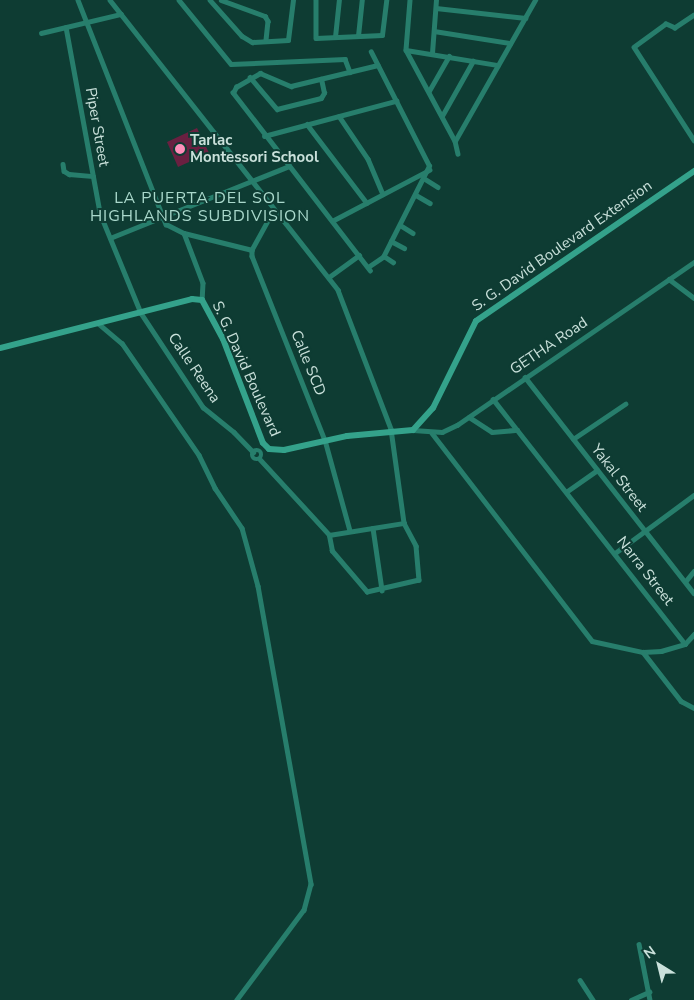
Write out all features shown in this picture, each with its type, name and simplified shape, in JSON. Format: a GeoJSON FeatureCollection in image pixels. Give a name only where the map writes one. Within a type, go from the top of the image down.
{"type":"FeatureCollection","features":[{"type":"Feature","properties":{"kind":"street"},"geometry":{"type":"LineString","coordinates":[[78,0],[85,22],[166,224],[184,233],[252,250],[274,210]]}},
{"type":"Feature","properties":{"kind":"street"},"geometry":{"type":"LineString","coordinates":[[110,0],[338,290],[391,430],[404,523],[416,546],[420,577],[417,582],[367,592],[332,551],[329,535],[259,459],[260,452],[266,446]]}},
{"type":"Feature","properties":{"kind":"street"},"geometry":{"type":"LineString","coordinates":[[179,0],[232,64],[258,65],[345,59],[350,72]]}},
{"type":"Feature","properties":{"kind":"street"},"geometry":{"type":"LineString","coordinates":[[210,0],[246,40],[288,40],[293,0]]}},
{"type":"Feature","properties":{"kind":"street"},"geometry":{"type":"LineString","coordinates":[[221,0],[265,16],[268,21],[266,40]]}},
{"type":"Feature","properties":{"kind":"street"},"geometry":{"type":"LineString","coordinates":[[316,0],[314,37],[358,36],[384,33],[386,0]]}},
{"type":"Feature","properties":{"kind":"street"},"geometry":{"type":"LineString","coordinates":[[335,37],[339,0]]}},
{"type":"Feature","properties":{"kind":"street"},"geometry":{"type":"LineString","coordinates":[[358,36],[362,0]]}},
{"type":"Feature","properties":{"kind":"street"},"geometry":{"type":"LineString","coordinates":[[410,0],[406,50],[456,141],[458,154]]}},
{"type":"Feature","properties":{"kind":"street"},"geometry":{"type":"LineString","coordinates":[[432,53],[436,0]]}},
{"type":"Feature","properties":{"kind":"street"},"geometry":{"type":"LineString","coordinates":[[456,141],[536,0]]}},
{"type":"Feature","properties":{"kind":"street"},"geometry":{"type":"LineString","coordinates":[[436,8],[525,18]]}},
{"type":"Feature","properties":{"kind":"street"},"geometry":{"type":"LineString","coordinates":[[41,33],[121,14]]}},
{"type":"Feature","properties":{"kind":"street"},"geometry":{"type":"LineString","coordinates":[[694,15],[675,28],[666,24],[634,47],[694,140]]}},
{"type":"Feature","properties":{"kind":"street","name":"Piper Street"},"geometry":{"type":"LineString","coordinates":[[66,27],[100,213],[141,312]]}},
{"type":"Feature","properties":{"kind":"street"},"geometry":{"type":"LineString","coordinates":[[434,31],[510,43]]}},
{"type":"Feature","properties":{"kind":"street"},"geometry":{"type":"LineString","coordinates":[[406,50],[498,65]]}},
{"type":"Feature","properties":{"kind":"street"},"geometry":{"type":"LineString","coordinates":[[371,52],[378,65],[428,163],[429,170],[384,256],[369,269],[264,136],[233,93],[250,77],[260,73],[291,86],[378,65]]}},
{"type":"Feature","properties":{"kind":"street"},"geometry":{"type":"LineString","coordinates":[[429,91],[449,56]]}},
{"type":"Feature","properties":{"kind":"street"},"geometry":{"type":"LineString","coordinates":[[442,116],[473,61]]}},
{"type":"Feature","properties":{"kind":"street"},"geometry":{"type":"LineString","coordinates":[[258,65],[260,73]]}},
{"type":"Feature","properties":{"kind":"street"},"geometry":{"type":"LineString","coordinates":[[250,77],[277,108],[322,98],[324,93],[321,78]]}},
{"type":"Feature","properties":{"kind":"street"},"geometry":{"type":"LineString","coordinates":[[264,136],[396,101]]}},
{"type":"Feature","properties":{"kind":"street"},"geometry":{"type":"LineString","coordinates":[[339,116],[371,164],[383,194]]}},
{"type":"Feature","properties":{"kind":"street"},"geometry":{"type":"LineString","coordinates":[[307,124],[367,203]]}},
{"type":"Feature","properties":{"kind":"street"},"geometry":{"type":"LineString","coordinates":[[62,164],[64,171],[69,174],[93,176]]}},
{"type":"Feature","properties":{"kind":"street"},"geometry":{"type":"LineString","coordinates":[[110,238],[289,166]]}},
{"type":"Feature","properties":{"kind":"street"},"geometry":{"type":"LineString","coordinates":[[332,221],[429,170]]}},
{"type":"Feature","properties":{"kind":"street","name":"S. G. David Boulevard Extension"},"geometry":{"type":"LineString","coordinates":[[413,430],[433,408],[476,321],[694,171]]}},
{"type":"Feature","properties":{"kind":"street"},"geometry":{"type":"LineString","coordinates":[[425,179],[438,187]]}},
{"type":"Feature","properties":{"kind":"street"},"geometry":{"type":"LineString","coordinates":[[416,195],[430,203]]}},
{"type":"Feature","properties":{"kind":"street"},"geometry":{"type":"LineString","coordinates":[[400,226],[413,233]]}},
{"type":"Feature","properties":{"kind":"street"},"geometry":{"type":"LineString","coordinates":[[184,233],[203,283],[202,300]]}},
{"type":"Feature","properties":{"kind":"street"},"geometry":{"type":"LineString","coordinates":[[392,241],[404,248]]}},
{"type":"Feature","properties":{"kind":"street","name":"Calle SCD"},"geometry":{"type":"LineString","coordinates":[[252,250],[325,440],[350,531]]}},
{"type":"Feature","properties":{"kind":"street"},"geometry":{"type":"LineString","coordinates":[[329,277],[358,255]]}},
{"type":"Feature","properties":{"kind":"street"},"geometry":{"type":"LineString","coordinates":[[384,256],[394,262]]}},
{"type":"Feature","properties":{"kind":"street","name":"GETHA Road"},"geometry":{"type":"LineString","coordinates":[[413,430],[432,433],[449,430],[694,262]]}},
{"type":"Feature","properties":{"kind":"street"},"geometry":{"type":"LineString","coordinates":[[669,279],[694,298]]}},
{"type":"Feature","properties":{"kind":"street","name":"S. G. David Boulevard"},"geometry":{"type":"LineString","coordinates":[[0,348],[192,299],[202,300],[217,326],[266,446],[284,450],[325,440],[391,430],[413,430]]}},
{"type":"Feature","properties":{"kind":"street","name":"Calle Reena"},"geometry":{"type":"LineString","coordinates":[[141,312],[203,407],[234,432],[253,452],[253,458],[259,459]]}},
{"type":"Feature","properties":{"kind":"street"},"geometry":{"type":"LineString","coordinates":[[99,324],[122,343],[199,455],[215,488],[242,528],[258,586],[311,884],[304,910],[237,1000]]}},
{"type":"Feature","properties":{"kind":"street","name":"Yakal Street"},"geometry":{"type":"LineString","coordinates":[[525,377],[694,593]]}},
{"type":"Feature","properties":{"kind":"street","name":"Narra Street"},"geometry":{"type":"LineString","coordinates":[[493,399],[685,644]]}},
{"type":"Feature","properties":{"kind":"street"},"geometry":{"type":"LineString","coordinates":[[573,439],[625,404]]}},
{"type":"Feature","properties":{"kind":"street"},"geometry":{"type":"LineString","coordinates":[[469,417],[492,432],[517,430]]}},
{"type":"Feature","properties":{"kind":"street"},"geometry":{"type":"LineString","coordinates":[[432,433],[586,636],[601,644],[643,652],[661,651],[685,644],[694,634]]}},
{"type":"Feature","properties":{"kind":"street"},"geometry":{"type":"LineString","coordinates":[[253,452],[260,452]]}},
{"type":"Feature","properties":{"kind":"street"},"geometry":{"type":"LineString","coordinates":[[566,492],[597,470]]}},
{"type":"Feature","properties":{"kind":"street"},"geometry":{"type":"LineString","coordinates":[[615,553],[694,495]]}},
{"type":"Feature","properties":{"kind":"street"},"geometry":{"type":"LineString","coordinates":[[329,535],[404,523]]}},
{"type":"Feature","properties":{"kind":"street"},"geometry":{"type":"LineString","coordinates":[[373,528],[382,590]]}},
{"type":"Feature","properties":{"kind":"street"},"geometry":{"type":"LineString","coordinates":[[685,582],[694,571]]}},
{"type":"Feature","properties":{"kind":"street"},"geometry":{"type":"LineString","coordinates":[[643,652],[680,701],[694,708]]}},
{"type":"Feature","properties":{"kind":"street"},"geometry":{"type":"LineString","coordinates":[[639,944],[650,1000]]}},
{"type":"Feature","properties":{"kind":"street"},"geometry":{"type":"LineString","coordinates":[[580,980],[593,1000]]}},
{"type":"Feature","properties":{"kind":"street"},"geometry":{"type":"LineString","coordinates":[[631,1000],[649,992]]}},
{"type":"Feature","properties":{"kind":"shaded area"},"geometry":{"type":"Polygon","coordinates":[[[197,128],[209,153],[178,167],[167,142],[197,128]]]}},
{"type":"Feature","properties":{"kind":"place","name":"Tarlac Montessori School"},"geometry":{"type":"Point","coordinates":[180,149]}},
{"type":"Feature","properties":{"kind":"district","name":"LA PUERTA DEL SOL HIGHLANDS SUBDIVISION"},"geometry":{"type":"Point","coordinates":[200,207]}}]}
